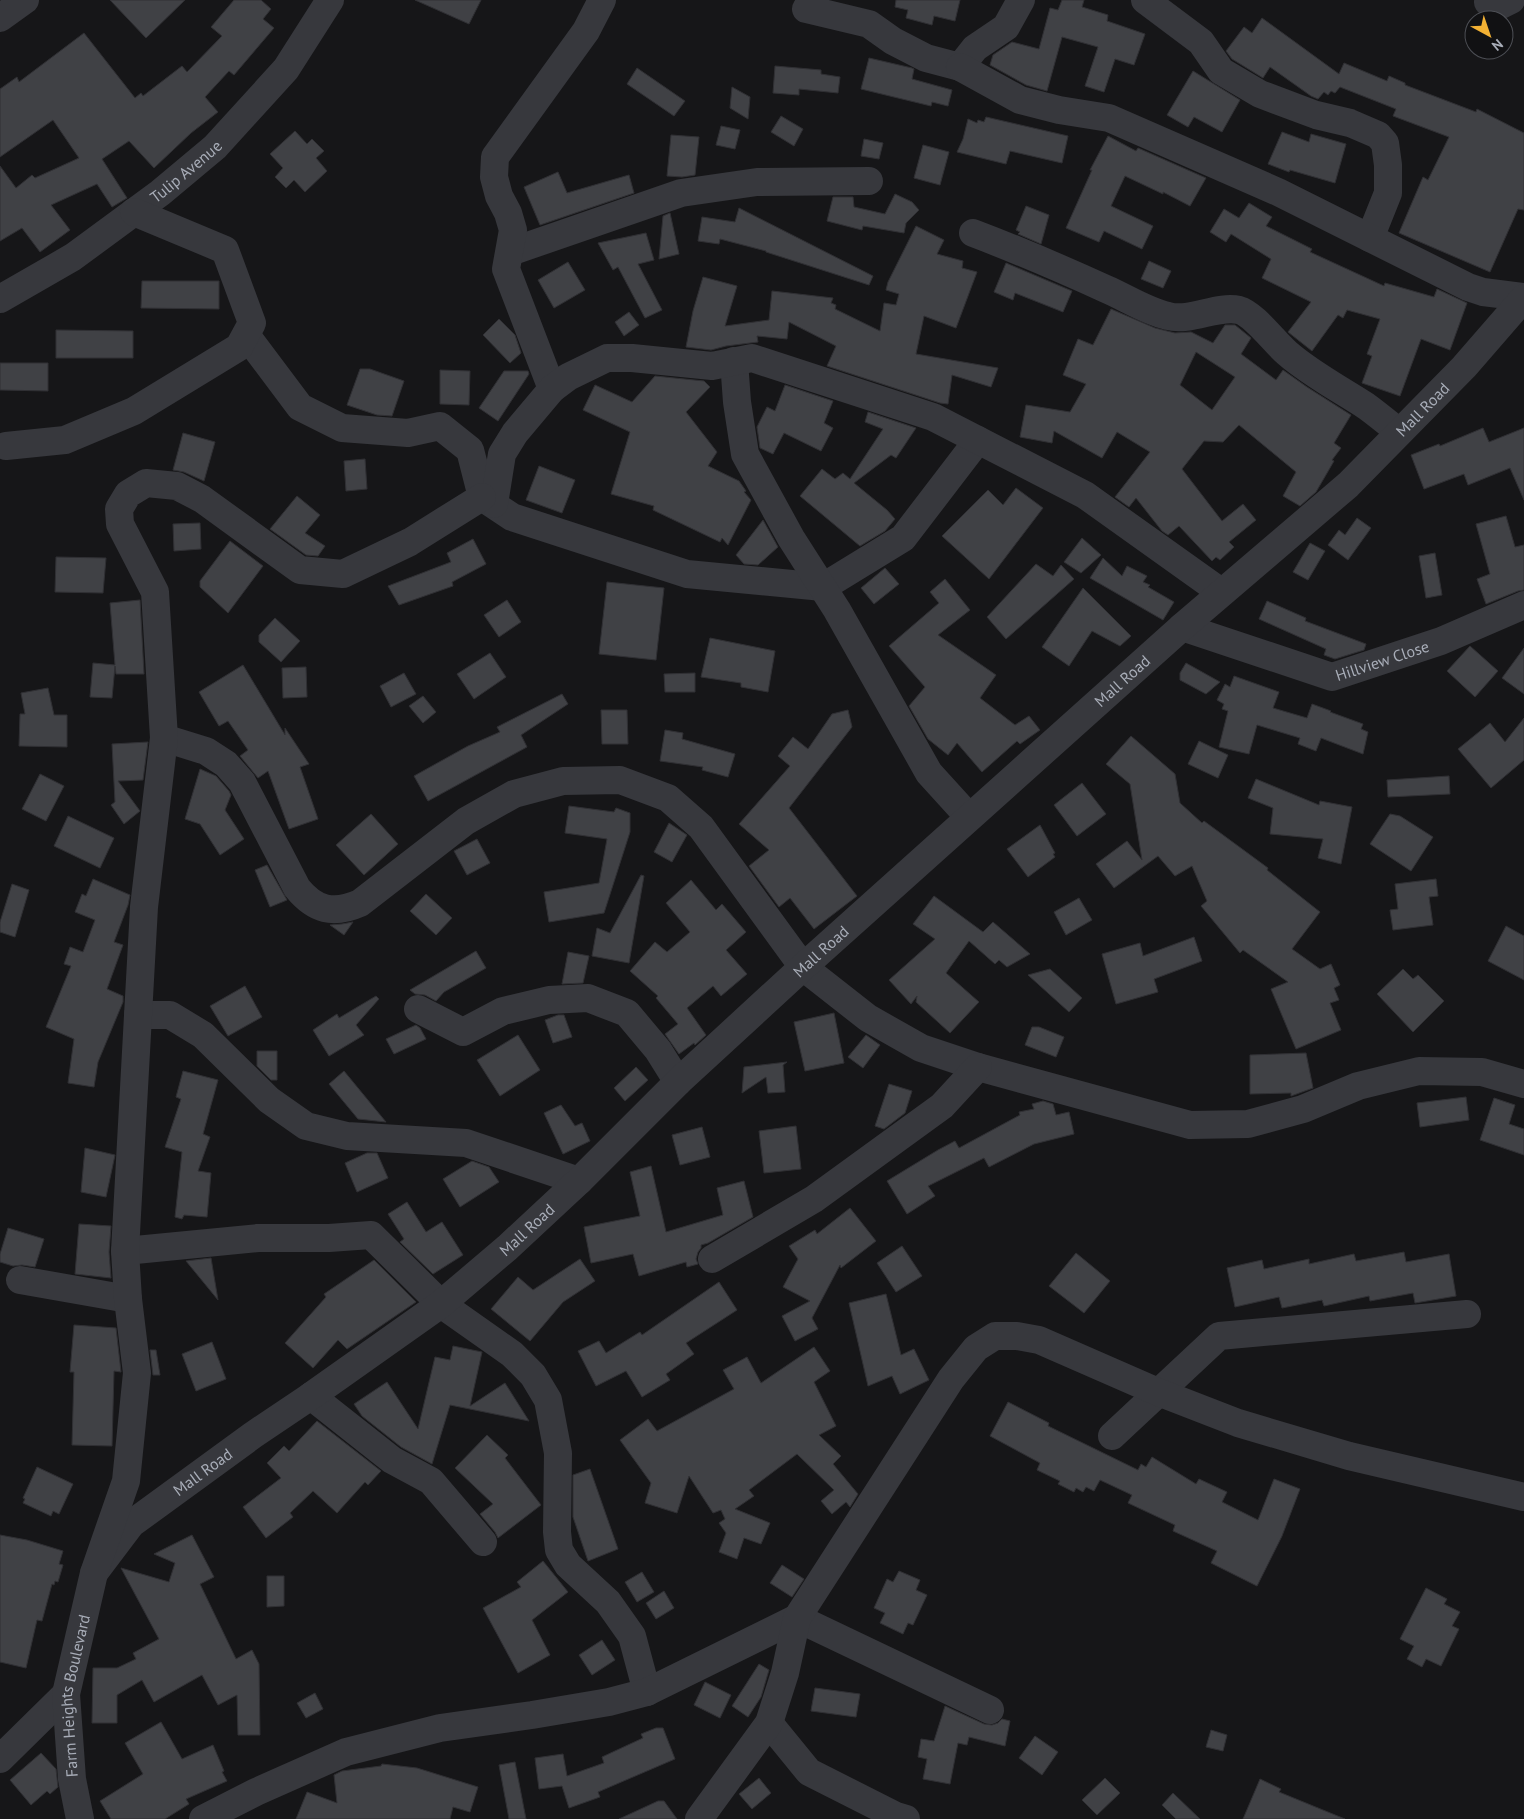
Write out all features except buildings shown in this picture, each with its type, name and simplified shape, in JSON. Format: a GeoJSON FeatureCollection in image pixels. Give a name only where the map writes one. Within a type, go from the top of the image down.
{"type":"FeatureCollection","features":[{"type":"Feature","properties":{"kind":"street"},"geometry":{"type":"LineString","coordinates":[[0,18],[25,0]]}},
{"type":"Feature","properties":{"kind":"street","name":"Tulip Avenue"},"geometry":{"type":"LineString","coordinates":[[0,299],[73,257],[134,212],[215,147],[286,69],[330,0]]}},
{"type":"Feature","properties":{"kind":"street"},"geometry":{"type":"LineString","coordinates":[[552,389],[506,269],[513,230],[508,213],[499,196],[494,177],[495,157],[586,31],[602,0]]}},
{"type":"Feature","properties":{"kind":"street"},"geometry":{"type":"LineString","coordinates":[[812,0],[806,9],[869,24],[893,41],[926,58],[960,67],[1020,100],[1059,110],[1109,118],[1278,192],[1468,287],[1483,292],[1524,297]]}},
{"type":"Feature","properties":{"kind":"street"},"geometry":{"type":"LineString","coordinates":[[960,67],[975,48],[1006,27],[1021,0]]}},
{"type":"Feature","properties":{"kind":"street"},"geometry":{"type":"LineString","coordinates":[[1145,0],[1200,42],[1221,71],[1260,94],[1316,115],[1350,123],[1372,132],[1386,143],[1388,153],[1388,193],[1370,238]]}},
{"type":"Feature","properties":{"kind":"street"},"geometry":{"type":"LineString","coordinates":[[510,252],[681,193],[757,182],[868,181]]}},
{"type":"Feature","properties":{"kind":"street"},"geometry":{"type":"LineString","coordinates":[[6,446],[65,440],[134,411],[239,347],[246,335],[252,322],[225,250],[134,212]]}},
{"type":"Feature","properties":{"kind":"street"},"geometry":{"type":"LineString","coordinates":[[973,233],[1112,291],[1150,311],[1167,316],[1177,318],[1228,310],[1240,310],[1248,315],[1287,354],[1314,374],[1368,408],[1399,432]]}},
{"type":"Feature","properties":{"kind":"street","name":"Mall Road"},"geometry":{"type":"LineString","coordinates":[[94,1573],[131,1524],[253,1435],[441,1304],[507,1248],[678,1082],[803,967],[1221,592],[1348,485],[1464,367],[1524,297]]}},
{"type":"Feature","properties":{"kind":"street"},"geometry":{"type":"LineString","coordinates":[[246,335],[300,407],[342,428],[408,433],[440,426],[470,450],[488,501],[512,517],[688,574],[823,587],[902,538],[978,440]]}},
{"type":"Feature","properties":{"kind":"street"},"geometry":{"type":"LineString","coordinates":[[488,501],[502,454],[515,432],[552,389],[568,377],[607,358],[632,358],[712,366],[752,358],[933,417],[1085,495],[1221,592]]}},
{"type":"Feature","properties":{"kind":"street"},"geometry":{"type":"LineString","coordinates":[[734,362],[737,402],[745,454],[791,538],[823,587],[929,773],[969,817]]}},
{"type":"Feature","properties":{"kind":"street","name":"Farm Heights Boulevard"},"geometry":{"type":"LineString","coordinates":[[80,1819],[72,1779],[66,1694],[94,1573],[126,1481],[127,1472],[137,1373],[128,1299],[125,1251],[144,907],[164,738],[155,592],[120,524],[119,508],[128,494],[146,483],[176,486],[202,499],[300,570],[343,574],[410,542],[488,501]]}},
{"type":"Feature","properties":{"kind":"street","name":"Hillview Close"},"geometry":{"type":"LineString","coordinates":[[1182,627],[1332,678],[1441,640],[1524,605]]}},
{"type":"Feature","properties":{"kind":"street"},"geometry":{"type":"LineString","coordinates":[[164,738],[206,751],[226,764],[242,782],[297,888],[306,899],[318,906],[332,910],[346,909],[360,904],[466,820],[514,794],[562,781],[620,780],[668,798],[701,826],[803,967],[868,1018],[921,1048],[978,1067],[1190,1125],[1248,1124],[1303,1109],[1358,1086],[1419,1071],[1482,1072],[1524,1084]]}},
{"type":"Feature","properties":{"kind":"street"},"geometry":{"type":"LineString","coordinates":[[418,1009],[463,1032],[503,1011],[548,1000],[588,998],[627,1013],[658,1050],[678,1082]]}},
{"type":"Feature","properties":{"kind":"street"},"geometry":{"type":"LineString","coordinates":[[138,1015],[170,1015],[203,1035],[268,1100],[306,1126],[347,1136],[466,1143],[578,1180]]}},
{"type":"Feature","properties":{"kind":"street"},"geometry":{"type":"LineString","coordinates":[[712,1259],[814,1199],[942,1106],[978,1067]]}},
{"type":"Feature","properties":{"kind":"street"},"geometry":{"type":"LineString","coordinates":[[125,1251],[258,1238],[329,1238],[371,1235],[441,1304],[512,1354],[533,1375],[548,1400],[558,1454],[557,1532],[560,1550],[568,1565],[608,1602],[632,1636],[647,1692]]}},
{"type":"Feature","properties":{"kind":"street"},"geometry":{"type":"LineString","coordinates":[[20,1280],[128,1299]]}},
{"type":"Feature","properties":{"kind":"street"},"geometry":{"type":"LineString","coordinates":[[1112,1436],[1219,1336],[1467,1314]]}},
{"type":"Feature","properties":{"kind":"street"},"geometry":{"type":"LineString","coordinates":[[700,1819],[769,1723],[786,1673],[797,1618],[951,1379],[976,1348],[995,1336],[1018,1336],[1039,1340],[1158,1392],[1238,1423],[1349,1456],[1524,1497]]}},
{"type":"Feature","properties":{"kind":"street"},"geometry":{"type":"LineString","coordinates":[[311,1396],[392,1460],[430,1481],[483,1542]]}},
{"type":"Feature","properties":{"kind":"street"},"geometry":{"type":"LineString","coordinates":[[203,1819],[256,1792],[346,1752],[440,1728],[542,1714],[609,1702],[647,1692],[797,1618]]}},
{"type":"Feature","properties":{"kind":"street"},"geometry":{"type":"LineString","coordinates":[[797,1618],[990,1710]]}},
{"type":"Feature","properties":{"kind":"street"},"geometry":{"type":"LineString","coordinates":[[0,1759],[66,1694]]}},
{"type":"Feature","properties":{"kind":"street"},"geometry":{"type":"LineString","coordinates":[[769,1723],[809,1772],[896,1816],[906,1819]]}}]}
